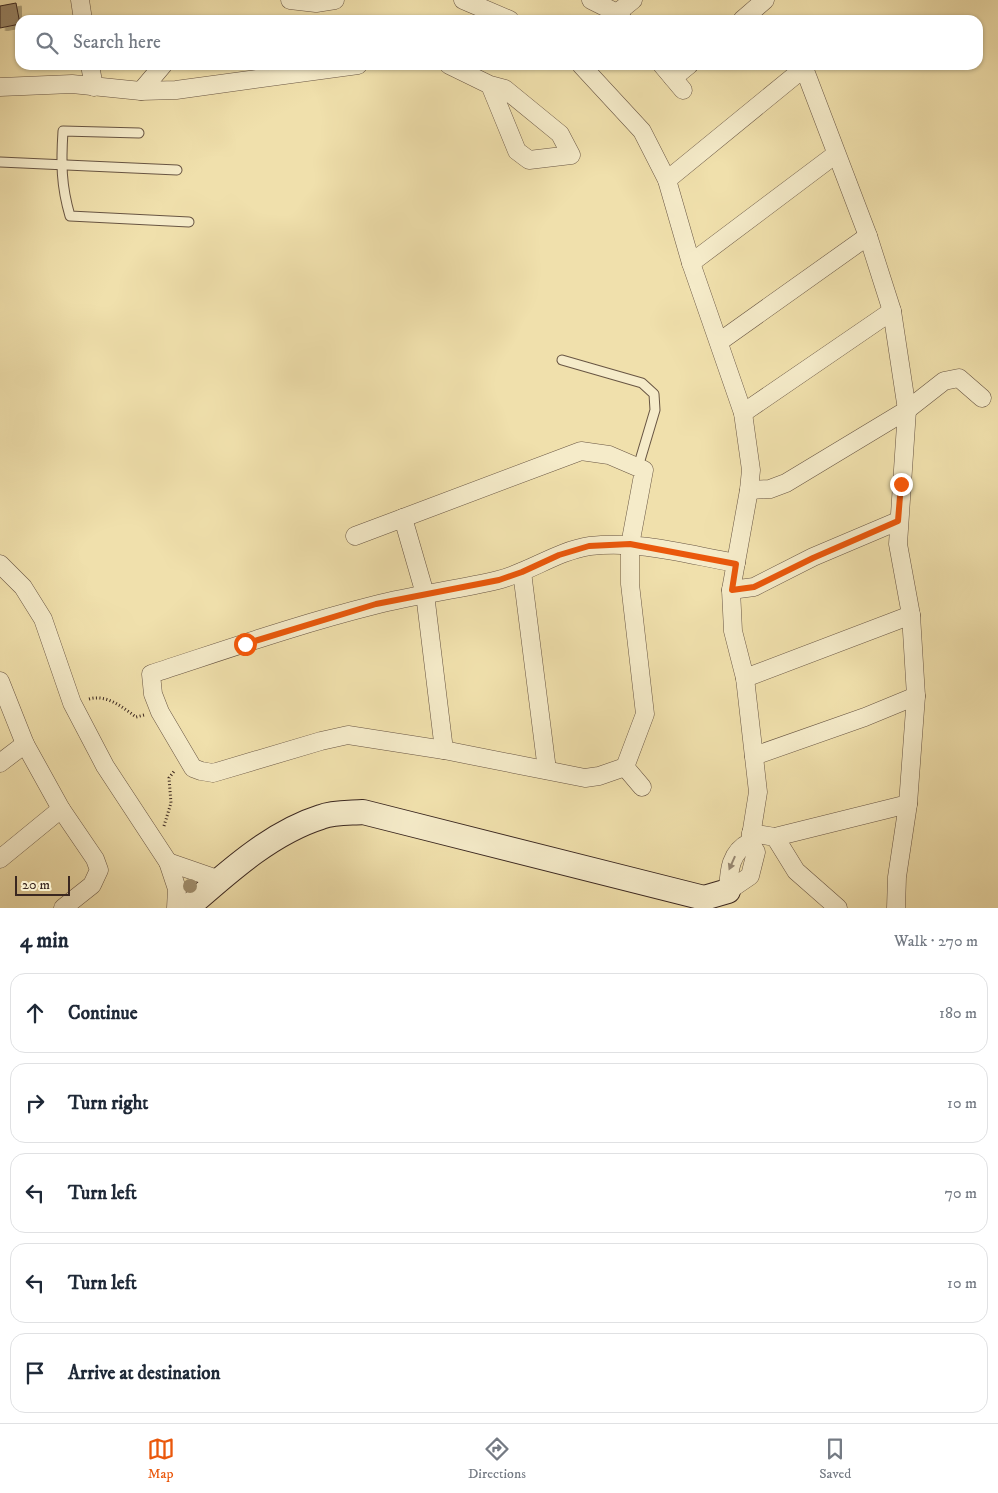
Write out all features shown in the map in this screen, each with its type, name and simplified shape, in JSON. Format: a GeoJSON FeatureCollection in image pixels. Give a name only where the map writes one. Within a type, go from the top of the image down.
{"type":"FeatureCollection","features":[{"type":"Feature","properties":{"kind":"street"},"geometry":{"type":"LineString","coordinates":[[80,0],[82,15]]}},
{"type":"Feature","properties":{"kind":"street"},"geometry":{"type":"LineString","coordinates":[[290,0],[316,3],[335,0]]}},
{"type":"Feature","properties":{"kind":"street"},"geometry":{"type":"LineString","coordinates":[[463,0],[498,15]]}},
{"type":"Feature","properties":{"kind":"street"},"geometry":{"type":"LineString","coordinates":[[592,0],[617,15]]}},
{"type":"Feature","properties":{"kind":"street"},"geometry":{"type":"LineString","coordinates":[[622,15],[633,0]]}},
{"type":"Feature","properties":{"kind":"street"},"geometry":{"type":"LineString","coordinates":[[748,15],[765,0]]}},
{"type":"Feature","properties":{"kind":"street"},"geometry":{"type":"LineString","coordinates":[[91,70],[94,87]]}},
{"type":"Feature","properties":{"kind":"street"},"geometry":{"type":"LineString","coordinates":[[141,91],[159,70]]}},
{"type":"Feature","properties":{"kind":"street"},"geometry":{"type":"LineString","coordinates":[[270,70],[279,76]]}},
{"type":"Feature","properties":{"kind":"street"},"geometry":{"type":"LineString","coordinates":[[0,87],[72,84],[141,91],[176,90],[322,70]]}},
{"type":"Feature","properties":{"kind":"street"},"geometry":{"type":"LineString","coordinates":[[459,70],[490,85],[506,89],[560,134],[571,155],[529,160],[517,151],[490,85]]}},
{"type":"Feature","properties":{"kind":"street"},"geometry":{"type":"LineString","coordinates":[[586,70],[642,131],[667,180],[691,263],[743,413],[751,470],[732,590],[733,631],[745,678],[758,792],[750,838]]}},
{"type":"Feature","properties":{"kind":"street"},"geometry":{"type":"LineString","coordinates":[[666,70],[678,84],[686,70]]}},
{"type":"Feature","properties":{"kind":"street"},"geometry":{"type":"LineString","coordinates":[[667,180],[802,70]]}},
{"type":"Feature","properties":{"kind":"street"},"geometry":{"type":"LineString","coordinates":[[805,70],[868,236],[892,311],[907,410],[898,521],[898,544],[911,615],[916,696],[908,804],[897,877],[896,908]]}},
{"type":"Feature","properties":{"kind":"street"},"geometry":{"type":"LineString","coordinates":[[691,263],[836,154]]}},
{"type":"Feature","properties":{"kind":"street"},"geometry":{"type":"LineString","coordinates":[[719,342],[868,236]]}},
{"type":"Feature","properties":{"kind":"street"},"geometry":{"type":"LineString","coordinates":[[743,413],[892,311]]}},
{"type":"Feature","properties":{"kind":"street"},"geometry":{"type":"LineString","coordinates":[[749,490],[770,489],[786,484],[907,410],[944,381],[959,378],[982,398]]}},
{"type":"Feature","properties":{"kind":"street"},"geometry":{"type":"LineString","coordinates":[[356,536],[581,451],[609,455],[644,470],[630,544],[630,584],[645,714],[626,767]]}},
{"type":"Feature","properties":{"kind":"street"},"geometry":{"type":"LineString","coordinates":[[402,518],[425,594],[444,750]]}},
{"type":"Feature","properties":{"kind":"street"},"geometry":{"type":"LineString","coordinates":[[732,590],[754,587],[813,558],[898,521]]}},
{"type":"Feature","properties":{"kind":"street"},"geometry":{"type":"LineString","coordinates":[[626,767],[599,776],[584,778],[444,750],[348,735],[321,741],[213,773],[200,771],[193,768],[160,712],[153,694],[151,674],[376,604],[499,580],[559,555],[589,546],[630,544],[736,564]]}},
{"type":"Feature","properties":{"kind":"street"},"geometry":{"type":"LineString","coordinates":[[0,564],[23,587],[43,619],[72,703],[106,766],[157,848],[168,862],[177,889],[176,908]]}},
{"type":"Feature","properties":{"kind":"street"},"geometry":{"type":"LineString","coordinates":[[522,572],[547,770]]}},
{"type":"Feature","properties":{"kind":"street"},"geometry":{"type":"LineString","coordinates":[[745,678],[911,615]]}},
{"type":"Feature","properties":{"kind":"street"},"geometry":{"type":"LineString","coordinates":[[0,681],[25,744],[61,809],[95,858],[99,870],[92,885],[63,908]]}},
{"type":"Feature","properties":{"kind":"street"},"geometry":{"type":"LineString","coordinates":[[754,756],[866,717],[916,696]]}},
{"type":"Feature","properties":{"kind":"street"},"geometry":{"type":"LineString","coordinates":[[0,763],[25,744]]}},
{"type":"Feature","properties":{"kind":"street"},"geometry":{"type":"LineString","coordinates":[[626,767],[642,787]]}},
{"type":"Feature","properties":{"kind":"street"},"geometry":{"type":"LineString","coordinates":[[187,908],[280,834],[322,816],[363,812],[704,898],[728,890],[729,870],[738,848],[750,838],[775,838],[908,804]]}},
{"type":"Feature","properties":{"kind":"street"},"geometry":{"type":"LineString","coordinates":[[0,859],[61,809]]}},
{"type":"Feature","properties":{"kind":"street"},"geometry":{"type":"LineString","coordinates":[[775,838],[796,871],[838,908]]}},
{"type":"Feature","properties":{"kind":"street"},"geometry":{"type":"LineString","coordinates":[[168,862],[220,880]]}},
{"type":"Feature","properties":{"kind":"lane"},"geometry":{"type":"LineString","coordinates":[[139,133],[63,131],[61,166],[64,195],[70,216],[189,222]]}},
{"type":"Feature","properties":{"kind":"lane"},"geometry":{"type":"LineString","coordinates":[[0,162],[177,170]]}},
{"type":"Feature","properties":{"kind":"lane"},"geometry":{"type":"LineString","coordinates":[[562,360],[642,383],[654,394],[655,410],[638,467]]}},
{"type":"Feature","properties":{"kind":"path"},"geometry":{"type":"LineString","coordinates":[[72,703],[99,696],[136,716],[160,712]]}},
{"type":"Feature","properties":{"kind":"path"},"geometry":{"type":"LineString","coordinates":[[157,848],[171,802],[169,778],[185,755]]}},
{"type":"Feature","properties":{"kind":"building"},"geometry":{"type":"Polygon","coordinates":[[[16,3],[18,15],[15,15],[15,25],[0,28],[0,6],[16,3]]]}},
{"type":"Feature","properties":{"kind":"route"},"geometry":{"type":"LineString","coordinates":[[245,644],[376,604],[499,580],[559,555],[589,546],[630,544],[736,564],[732,590],[754,587],[813,558],[898,521],[901,484]]}}]}
